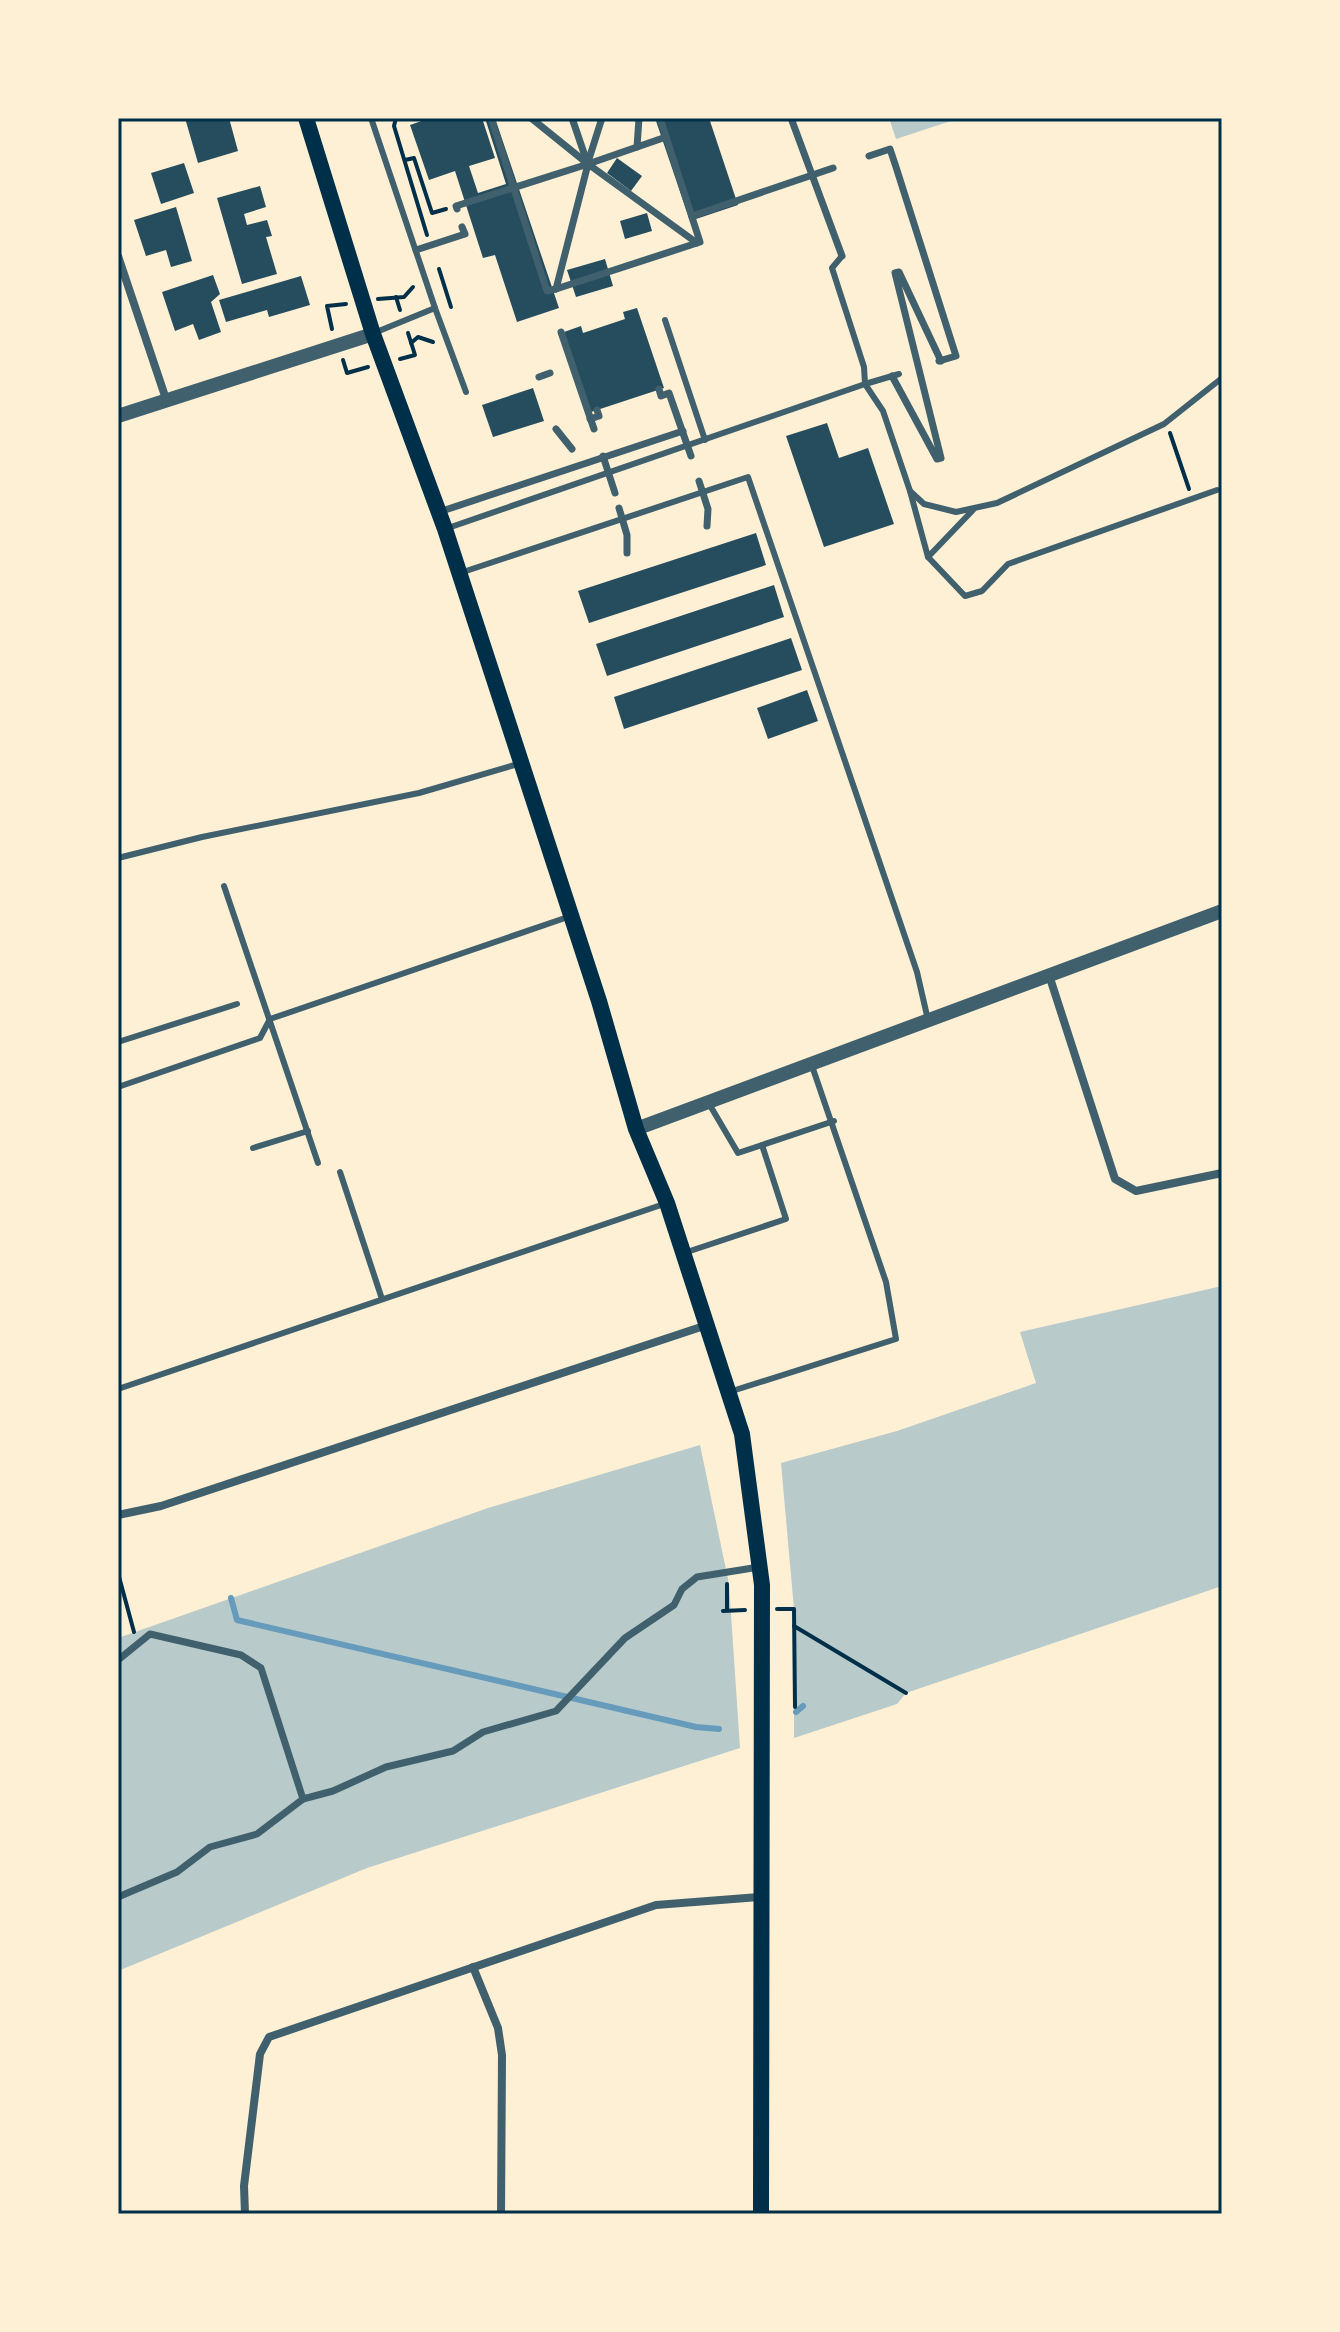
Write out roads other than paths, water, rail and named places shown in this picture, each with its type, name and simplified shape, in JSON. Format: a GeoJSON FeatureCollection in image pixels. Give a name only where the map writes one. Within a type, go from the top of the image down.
{"type":"FeatureCollection","features":[{"type":"Feature","properties":{"kind":"main road"},"geometry":{"type":"LineString","coordinates":[[306,118],[373,334],[445,529],[572,916],[636,1129],[667,1203],[742,1434],[759,1567],[761,2214]]}},
{"type":"Feature","properties":{"kind":"street"},"geometry":{"type":"LineString","coordinates":[[491,118],[547,291],[700,242],[660,118]]}},
{"type":"Feature","properties":{"kind":"street"},"geometry":{"type":"LineString","coordinates":[[531,118],[588,164],[697,243]]}},
{"type":"Feature","properties":{"kind":"street"},"geometry":{"type":"LineString","coordinates":[[572,118],[588,164]]}},
{"type":"Feature","properties":{"kind":"street"},"geometry":{"type":"LineString","coordinates":[[556,289],[602,118]]}},
{"type":"Feature","properties":{"kind":"street"},"geometry":{"type":"LineString","coordinates":[[637,147],[639,118]]}},
{"type":"Feature","properties":{"kind":"street"},"geometry":{"type":"LineString","coordinates":[[791,118],[842,256]]}},
{"type":"Feature","properties":{"kind":"street"},"geometry":{"type":"LineString","coordinates":[[457,209],[456,206],[666,137]]}},
{"type":"Feature","properties":{"kind":"street"},"geometry":{"type":"LineString","coordinates":[[869,156],[890,149],[956,356],[939,361],[899,272],[895,273],[941,458],[937,459],[896,375]]}},
{"type":"Feature","properties":{"kind":"street"},"geometry":{"type":"LineString","coordinates":[[692,216],[833,168]]}},
{"type":"Feature","properties":{"kind":"street"},"geometry":{"type":"LineString","coordinates":[[416,250],[465,234],[462,227]]}},
{"type":"Feature","properties":{"kind":"street"},"geometry":{"type":"LineString","coordinates":[[118,256],[166,399]]}},
{"type":"Feature","properties":{"kind":"street"},"geometry":{"type":"LineString","coordinates":[[561,332],[569,367],[594,429]]}},
{"type":"Feature","properties":{"kind":"street"},"geometry":{"type":"LineString","coordinates":[[118,416],[373,334]]}},
{"type":"Feature","properties":{"kind":"street"},"geometry":{"type":"LineString","coordinates":[[539,377],[550,373]]}},
{"type":"Feature","properties":{"kind":"street"},"geometry":{"type":"LineString","coordinates":[[659,389],[661,396],[669,393],[691,456]]}},
{"type":"Feature","properties":{"kind":"street"},"geometry":{"type":"LineString","coordinates":[[590,419],[599,416],[597,410]]}},
{"type":"Feature","properties":{"kind":"street"},"geometry":{"type":"LineString","coordinates":[[556,429],[572,449]]}},
{"type":"Feature","properties":{"kind":"street"},"geometry":{"type":"LineString","coordinates":[[439,512],[683,431]]}},
{"type":"Feature","properties":{"kind":"street"},"geometry":{"type":"LineString","coordinates":[[603,456],[615,493]]}},
{"type":"Feature","properties":{"kind":"street"},"geometry":{"type":"LineString","coordinates":[[699,481],[708,509],[707,526]]}},
{"type":"Feature","properties":{"kind":"street"},"geometry":{"type":"LineString","coordinates":[[619,508],[627,553]]}},
{"type":"Feature","properties":{"kind":"street"},"geometry":{"type":"LineString","coordinates":[[636,1129],[1222,911]]}},
{"type":"Feature","properties":{"kind":"street"},"geometry":{"type":"LineString","coordinates":[[1049,975],[1115,1179],[1136,1191],[1222,1173]]}},
{"type":"Feature","properties":{"kind":"street"},"geometry":{"type":"LineString","coordinates":[[118,1515],[145,1511],[709,1325]]}},
{"type":"Feature","properties":{"kind":"street"},"geometry":{"type":"LineString","coordinates":[[118,1897],[177,1872],[210,1847],[257,1834],[303,1799],[333,1791],[386,1767],[453,1751],[483,1732],[556,1711],[625,1638],[674,1605],[682,1589],[697,1577],[759,1567]]}},
{"type":"Feature","properties":{"kind":"street"},"geometry":{"type":"LineString","coordinates":[[118,1660],[150,1634],[241,1655],[261,1668],[303,1799]]}},
{"type":"Feature","properties":{"kind":"street"},"geometry":{"type":"LineString","coordinates":[[245,2214],[244,2186],[260,2054],[269,2037],[656,1905],[759,1897]]}},
{"type":"Feature","properties":{"kind":"street"},"geometry":{"type":"LineString","coordinates":[[473,1967],[498,2028],[502,2055],[501,2214]]}},
{"type":"Feature","properties":{"kind":"lane"},"geometry":{"type":"LineString","coordinates":[[371,118],[466,392]]}},
{"type":"Feature","properties":{"kind":"lane"},"geometry":{"type":"LineString","coordinates":[[842,256],[832,268],[864,367],[865,384],[883,411],[928,557],[965,596],[982,591],[1008,564],[1217,490]]}},
{"type":"Feature","properties":{"kind":"lane"},"geometry":{"type":"LineString","coordinates":[[373,334],[435,308]]}},
{"type":"Feature","properties":{"kind":"lane"},"geometry":{"type":"LineString","coordinates":[[665,320],[705,440]]}},
{"type":"Feature","properties":{"kind":"lane"},"geometry":{"type":"LineString","coordinates":[[445,529],[896,375]]}},
{"type":"Feature","properties":{"kind":"lane"},"geometry":{"type":"LineString","coordinates":[[910,491],[924,504],[956,512],[997,503],[1164,424],[1222,378]]}},
{"type":"Feature","properties":{"kind":"lane"},"geometry":{"type":"LineString","coordinates":[[459,573],[748,477],[917,972],[928,1020]]}},
{"type":"Feature","properties":{"kind":"lane"},"geometry":{"type":"LineString","coordinates":[[928,557],[975,508]]}},
{"type":"Feature","properties":{"kind":"lane"},"geometry":{"type":"LineString","coordinates":[[118,858],[202,837],[419,793],[522,763]]}},
{"type":"Feature","properties":{"kind":"lane"},"geometry":{"type":"LineString","coordinates":[[224,886],[318,1163]]}},
{"type":"Feature","properties":{"kind":"lane"},"geometry":{"type":"LineString","coordinates":[[118,1087],[260,1038],[270,1019],[572,916]]}},
{"type":"Feature","properties":{"kind":"lane"},"geometry":{"type":"LineString","coordinates":[[118,1042],[237,1004]]}},
{"type":"Feature","properties":{"kind":"lane"},"geometry":{"type":"LineString","coordinates":[[729,1392],[896,1339],[886,1282],[834,1121],[811,1063]]}},
{"type":"Feature","properties":{"kind":"lane"},"geometry":{"type":"LineString","coordinates":[[708,1102],[738,1153],[834,1121]]}},
{"type":"Feature","properties":{"kind":"lane"},"geometry":{"type":"LineString","coordinates":[[253,1148],[308,1131]]}},
{"type":"Feature","properties":{"kind":"lane"},"geometry":{"type":"LineString","coordinates":[[684,1253],[786,1219],[762,1145]]}},
{"type":"Feature","properties":{"kind":"lane"},"geometry":{"type":"LineString","coordinates":[[340,1172],[382,1299]]}},
{"type":"Feature","properties":{"kind":"lane"},"geometry":{"type":"LineString","coordinates":[[118,1389],[667,1203]]}},
{"type":"Feature","properties":{"kind":"waterway"},"geometry":{"type":"LineString","coordinates":[[231,1598],[237,1620],[696,1727],[719,1729]]}},
{"type":"Feature","properties":{"kind":"waterway"},"geometry":{"type":"LineString","coordinates":[[796,1712],[803,1706]]}}]}
